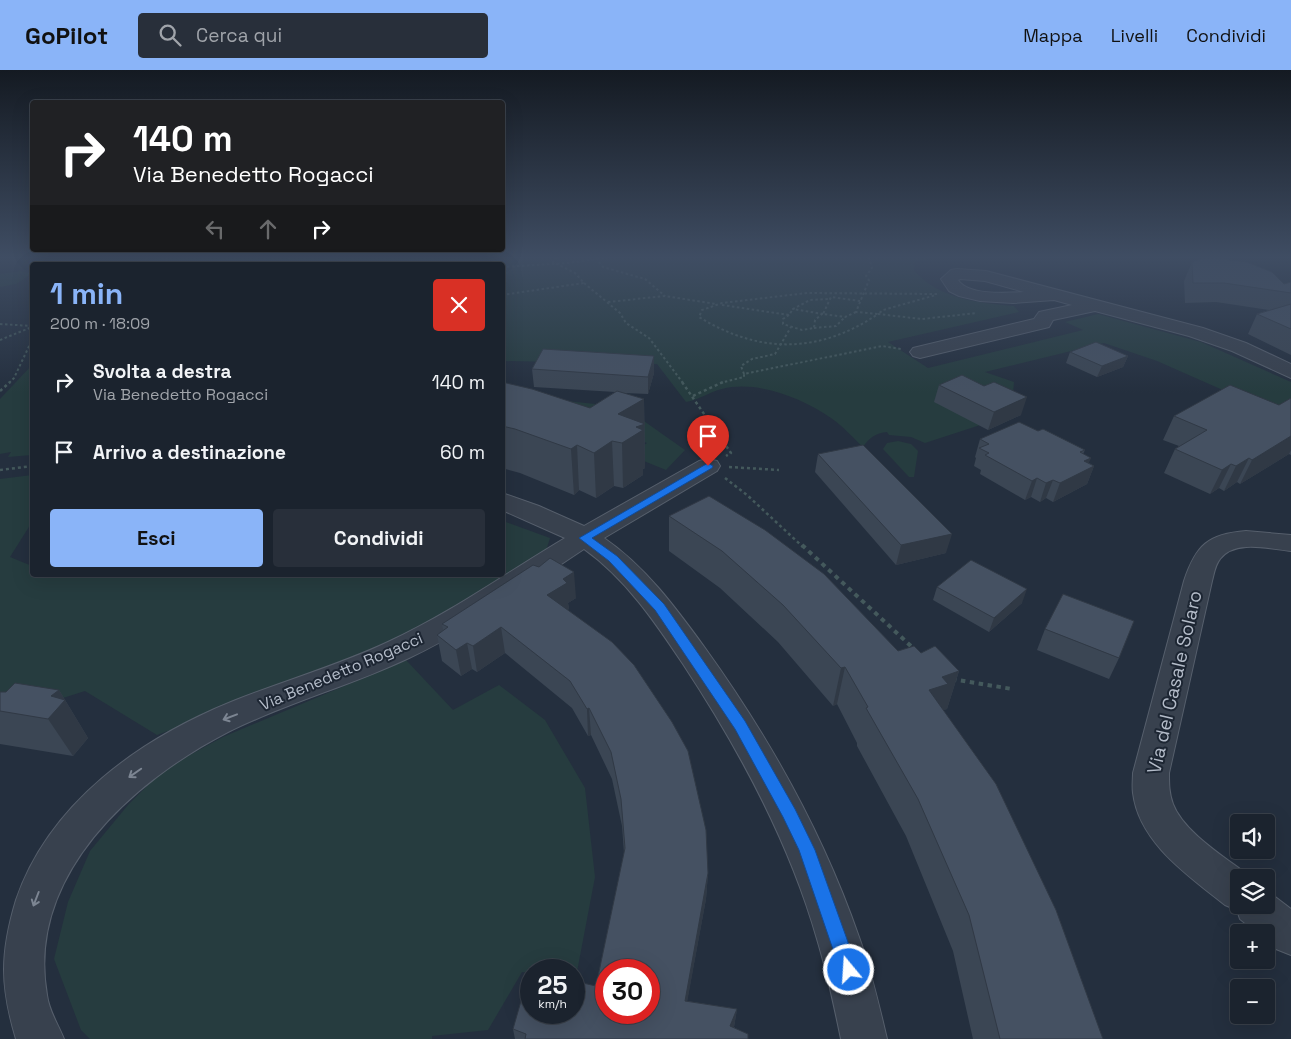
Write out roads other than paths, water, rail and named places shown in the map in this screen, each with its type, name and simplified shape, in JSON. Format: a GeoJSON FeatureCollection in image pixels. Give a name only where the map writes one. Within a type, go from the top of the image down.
{"type":"FeatureCollection","features":[{"type":"Feature","properties":{"kind":"street"},"geometry":{"type":"LineString","coordinates":[[1081,302],[1225,342],[1291,372]]}},
{"type":"Feature","properties":{"kind":"street"},"geometry":{"type":"LineString","coordinates":[[920,352],[1042,323],[1045,316],[1095,306]]}},
{"type":"Feature","properties":{"kind":"street","name":"Via Benedetto Rogacci"},"geometry":{"type":"LineString","coordinates":[[41,1039],[25,1002],[21,966],[31,912],[44,878],[60,851],[94,808],[121,784],[176,746],[224,719],[354,670],[440,629],[585,538],[708,466]]}},
{"type":"Feature","properties":{"kind":"street"},"geometry":{"type":"LineString","coordinates":[[505,502],[585,538],[622,567],[668,618],[728,706],[770,778],[799,834],[818,878],[849,970],[864,1039]]}},
{"type":"Feature","properties":{"kind":"street","name":"Via del Casale Solaro"},"geometry":{"type":"LineString","coordinates":[[1230,884],[1183,845],[1162,821],[1152,802],[1151,773],[1198,581],[1206,558],[1216,547],[1232,541],[1258,540],[1291,543]]}},
{"type":"Feature","properties":{"kind":"street"},"geometry":{"type":"LineString","coordinates":[[1266,914],[1291,935]]}}]}
